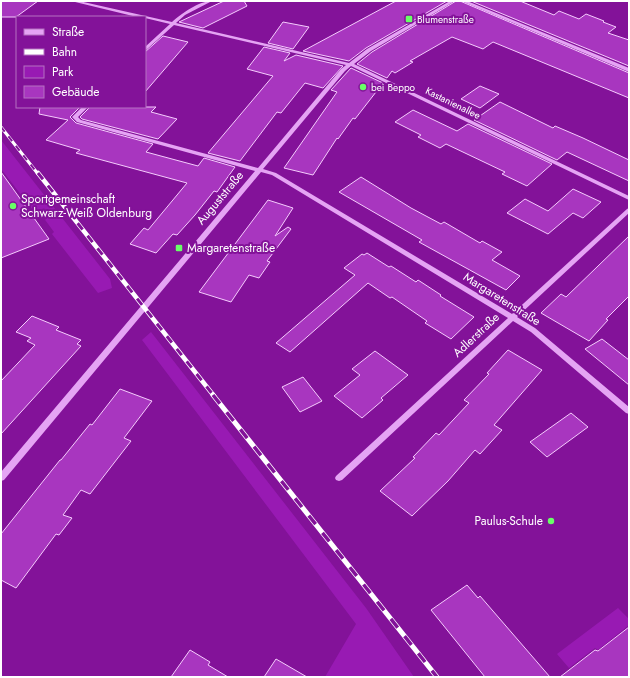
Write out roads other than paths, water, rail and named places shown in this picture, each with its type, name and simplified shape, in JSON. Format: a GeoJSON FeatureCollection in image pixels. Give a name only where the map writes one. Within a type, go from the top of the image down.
{"type":"FeatureCollection","features":[{"type":"Feature","properties":{"kind":"street","name":"Kastanienallee"},"geometry":{"type":"LineString","coordinates":[[73,1],[140,16]]}},
{"type":"Feature","properties":{"kind":"street"},"geometry":{"type":"LineString","coordinates":[[146,49],[183,14],[210,1]]}},
{"type":"Feature","properties":{"kind":"street","name":"Auguststraße"},"geometry":{"type":"LineString","coordinates":[[1,478],[259,169],[350,64],[381,43],[453,1]]}},
{"type":"Feature","properties":{"kind":"street"},"geometry":{"type":"LineString","coordinates":[[463,1],[629,70]]}},
{"type":"Feature","properties":{"kind":"street","name":"Kastanienallee"},"geometry":{"type":"LineString","coordinates":[[146,18],[350,64],[629,198]]}},
{"type":"Feature","properties":{"kind":"street","name":"Margaretenstraße"},"geometry":{"type":"LineString","coordinates":[[84,108],[75,117],[80,121],[274,174],[533,330],[629,411]]}},
{"type":"Feature","properties":{"kind":"street","name":"Adlerstraße"},"geometry":{"type":"LineString","coordinates":[[339,478],[629,210]]}},
{"type":"Feature","properties":{"kind":"railway"},"geometry":{"type":"LineString","coordinates":[[1,127],[38,174]]}},
{"type":"Feature","properties":{"kind":"railway"},"geometry":{"type":"LineString","coordinates":[[38,173],[214,396]]}},
{"type":"Feature","properties":{"kind":"railway"},"geometry":{"type":"LineString","coordinates":[[213,395],[437,677]]}},
{"type":"Feature","properties":{"kind":"place","name":"Blumenstraße"},"geometry":{"type":"Point","coordinates":[409,19]}},
{"type":"Feature","properties":{"kind":"place","name":"bei Beppo"},"geometry":{"type":"Point","coordinates":[363,87]}},
{"type":"Feature","properties":{"kind":"place","name":"Sportgemeinschaft Schwarz-Weiß Oldenburg"},"geometry":{"type":"Point","coordinates":[13,206]}},
{"type":"Feature","properties":{"kind":"place","name":"Margaretenstraße"},"geometry":{"type":"Point","coordinates":[179,248]}},
{"type":"Feature","properties":{"kind":"place","name":"Paulus-Schule"},"geometry":{"type":"Point","coordinates":[551,521]}}]}
